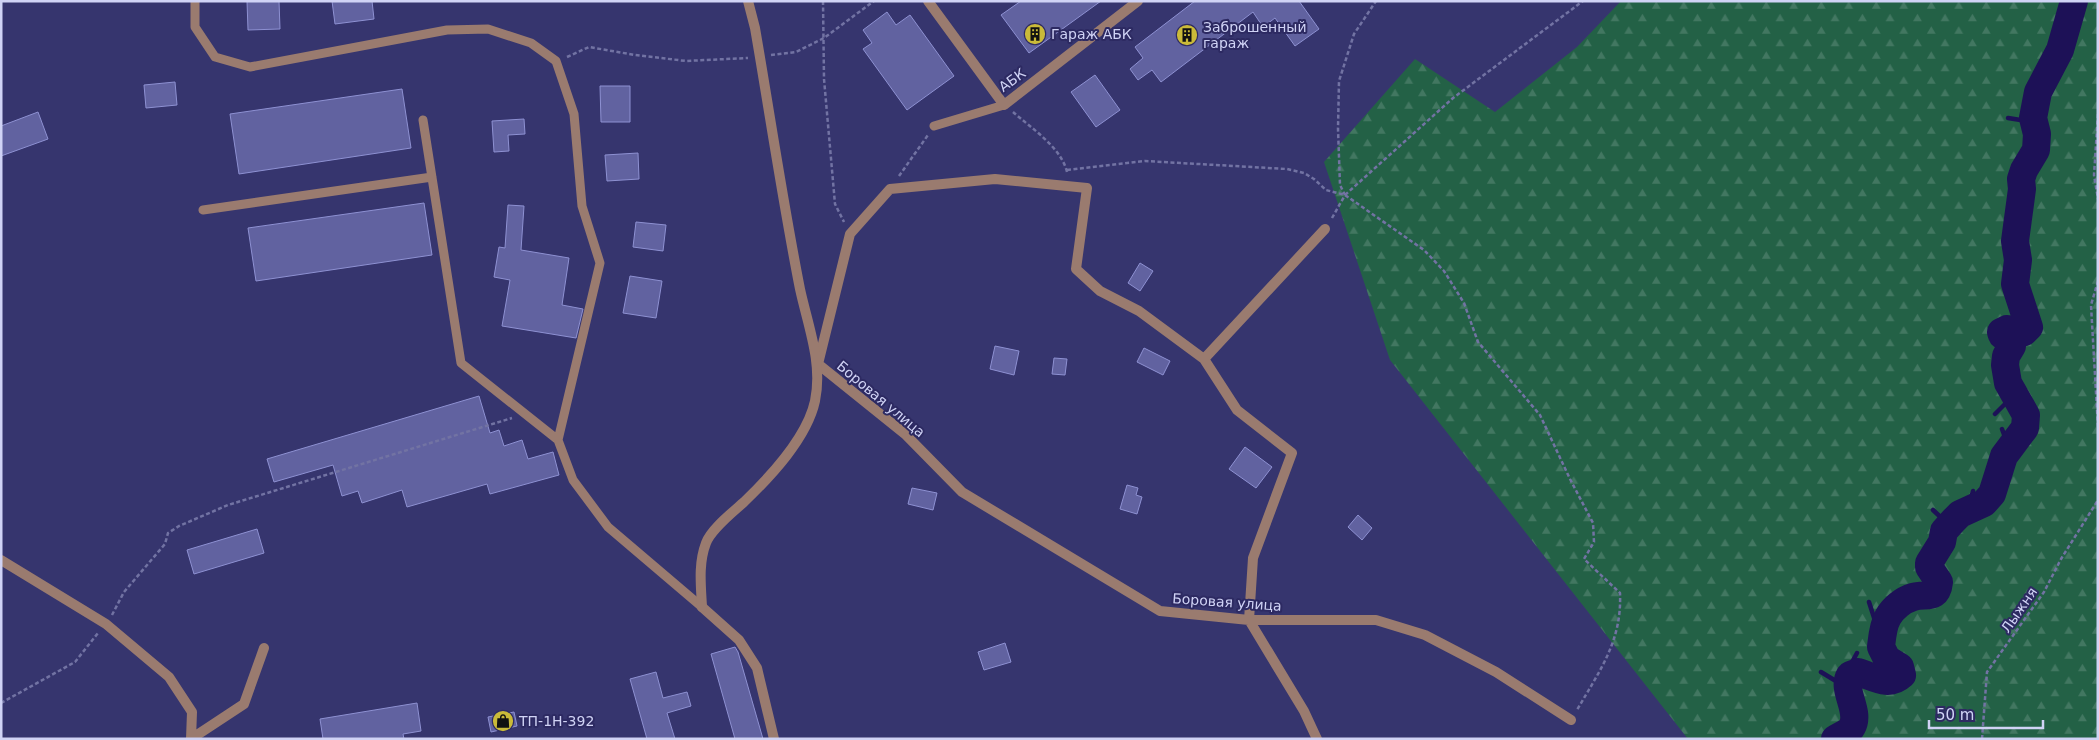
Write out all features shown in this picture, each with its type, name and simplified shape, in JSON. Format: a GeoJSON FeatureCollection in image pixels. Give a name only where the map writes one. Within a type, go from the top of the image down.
{"type":"FeatureCollection","features":[{"type":"Feature","properties":{"kind":"street"},"geometry":{"type":"LineString","coordinates":[[748,1],[760,57],[800,290],[818,364]]}},
{"type":"Feature","properties":{"kind":"street","name":"АБК"},"geometry":{"type":"LineString","coordinates":[[928,1],[1004,105],[1138,1]]}},
{"type":"Feature","properties":{"kind":"street"},"geometry":{"type":"LineString","coordinates":[[774,739],[756,668],[739,640],[702,607],[700,572],[706,542],[722,522],[762,485],[808,424],[815,400],[818,364],[850,234],[890,189],[995,179],[1087,188],[1076,270],[1100,292],[1139,311],[1204,359],[1237,410],[1292,453],[1253,558],[1249,620],[1304,710],[1317,739]]}},
{"type":"Feature","properties":{"kind":"street"},"geometry":{"type":"LineString","coordinates":[[1204,359],[1325,230]]}},
{"type":"Feature","properties":{"kind":"street","name":"Боровая улица"},"geometry":{"type":"LineString","coordinates":[[818,364],[905,434],[962,492],[1160,611],[1249,620],[1376,620],[1425,635],[1496,672],[1571,720]]}},
{"type":"Feature","properties":{"kind":"street"},"geometry":{"type":"LineString","coordinates":[[1,560],[106,624],[169,677],[192,712],[191,739]]}},
{"type":"Feature","properties":{"kind":"street"},"geometry":{"type":"LineString","coordinates":[[191,739],[244,704],[264,648]]}},
{"type":"Feature","properties":{"kind":"lane"},"geometry":{"type":"LineString","coordinates":[[194,1],[195,27],[215,57],[250,67],[447,30],[488,29],[532,43],[556,61],[574,114],[582,206],[600,264],[558,440]]}},
{"type":"Feature","properties":{"kind":"lane"},"geometry":{"type":"LineString","coordinates":[[934,126],[1004,105]]}},
{"type":"Feature","properties":{"kind":"lane"},"geometry":{"type":"LineString","coordinates":[[423,120],[461,363],[558,440],[572,480],[608,527],[702,607]]}},
{"type":"Feature","properties":{"kind":"lane"},"geometry":{"type":"LineString","coordinates":[[202,210],[432,177]]}},
{"type":"Feature","properties":{"kind":"path"},"geometry":{"type":"LineString","coordinates":[[823,1],[824,79],[835,204],[850,234]]}},
{"type":"Feature","properties":{"kind":"path"},"geometry":{"type":"LineString","coordinates":[[556,61],[588,47],[686,61],[736,60],[796,52],[824,38],[874,1]]}},
{"type":"Feature","properties":{"kind":"path"},"geometry":{"type":"LineString","coordinates":[[1345,195],[1340,185],[1339,80],[1354,34],[1376,1]]}},
{"type":"Feature","properties":{"kind":"path"},"geometry":{"type":"LineString","coordinates":[[1325,230],[1345,195],[1453,98],[1583,1]]}},
{"type":"Feature","properties":{"kind":"path"},"geometry":{"type":"LineString","coordinates":[[1004,105],[1052,147],[1067,170],[1071,186]]}},
{"type":"Feature","properties":{"kind":"path"},"geometry":{"type":"LineString","coordinates":[[2098,114],[2094,175],[2098,198]]}},
{"type":"Feature","properties":{"kind":"path"},"geometry":{"type":"LineString","coordinates":[[890,189],[934,126]]}},
{"type":"Feature","properties":{"kind":"path"},"geometry":{"type":"LineString","coordinates":[[1067,170],[1145,162],[1274,167],[1304,174],[1314,179],[1326,190],[1345,195],[1424,250],[1444,271],[1464,303],[1478,342],[1540,415],[1594,523],[1594,542],[1584,559],[1620,593],[1621,614],[1611,650],[1571,720]]}},
{"type":"Feature","properties":{"kind":"path"},"geometry":{"type":"LineString","coordinates":[[2098,281],[2091,305],[2098,428]]}},
{"type":"Feature","properties":{"kind":"path"},"geometry":{"type":"LineString","coordinates":[[1,703],[75,662],[106,624],[124,592],[165,544],[168,533],[178,526],[228,505],[526,414]]}},
{"type":"Feature","properties":{"kind":"path","name":"Лыжня"},"geometry":{"type":"LineString","coordinates":[[1982,739],[1987,672],[2044,592],[2061,559],[2098,500]]}},
{"type":"Feature","properties":{"kind":"green space"},"geometry":{"type":"Polygon","coordinates":[[[1621,1],[2098,1],[2098,739],[1688,739],[1390,360],[1324,162],[1415,59],[1495,112],[1577,47],[1621,1]]]}},
{"type":"Feature","properties":{"kind":"building"},"geometry":{"type":"Polygon","coordinates":[[[247,1],[279,1],[280,29],[248,30],[247,1]]]}},
{"type":"Feature","properties":{"kind":"building"},"geometry":{"type":"Polygon","coordinates":[[[332,1],[372,1],[374,19],[335,24],[332,1]]]}},
{"type":"Feature","properties":{"kind":"building","name":"Гараж АБК"},"geometry":{"type":"Polygon","coordinates":[[[1021,1],[1101,1],[1029,53],[1001,15],[1021,1]]]}},
{"type":"Feature","properties":{"kind":"building","name":"Заброшенный гараж"},"geometry":{"type":"Polygon","coordinates":[[[1195,1],[1299,1],[1319,29],[1295,46],[1275,18],[1263,27],[1253,12],[1161,82],[1152,70],[1138,80],[1130,69],[1143,58],[1135,47],[1195,1]]]}},
{"type":"Feature","properties":{"kind":"building"},"geometry":{"type":"Polygon","coordinates":[[[887,12],[896,25],[910,15],[954,76],[907,110],[863,49],[872,43],[863,30],[887,12]]]}},
{"type":"Feature","properties":{"kind":"building"},"geometry":{"type":"Polygon","coordinates":[[[1095,75],[1120,110],[1096,127],[1071,92],[1095,75]]]}},
{"type":"Feature","properties":{"kind":"building"},"geometry":{"type":"Polygon","coordinates":[[[175,82],[177,105],[146,108],[144,85],[175,82]]]}},
{"type":"Feature","properties":{"kind":"building"},"geometry":{"type":"Polygon","coordinates":[[[600,86],[630,86],[630,122],[601,122],[600,86]]]}},
{"type":"Feature","properties":{"kind":"building"},"geometry":{"type":"Polygon","coordinates":[[[402,89],[411,148],[239,174],[230,114],[402,89]]]}},
{"type":"Feature","properties":{"kind":"building"},"geometry":{"type":"Polygon","coordinates":[[[38,112],[48,139],[1,156],[1,126],[38,112]]]}},
{"type":"Feature","properties":{"kind":"building"},"geometry":{"type":"Polygon","coordinates":[[[524,119],[525,134],[508,135],[509,151],[494,152],[492,121],[524,119]]]}},
{"type":"Feature","properties":{"kind":"building"},"geometry":{"type":"Polygon","coordinates":[[[638,153],[639,179],[607,181],[605,155],[638,153]]]}},
{"type":"Feature","properties":{"kind":"building"},"geometry":{"type":"Polygon","coordinates":[[[424,203],[432,255],[256,281],[248,228],[424,203]]]}},
{"type":"Feature","properties":{"kind":"building"},"geometry":{"type":"Polygon","coordinates":[[[508,205],[524,206],[521,250],[569,258],[562,305],[583,309],[576,338],[502,326],[510,280],[494,277],[499,247],[505,248],[508,205]]]}},
{"type":"Feature","properties":{"kind":"building"},"geometry":{"type":"Polygon","coordinates":[[[636,222],[666,225],[663,251],[633,247],[636,222]]]}},
{"type":"Feature","properties":{"kind":"building"},"geometry":{"type":"Polygon","coordinates":[[[1140,263],[1153,271],[1140,291],[1128,283],[1140,263]]]}},
{"type":"Feature","properties":{"kind":"building"},"geometry":{"type":"Polygon","coordinates":[[[630,276],[662,281],[656,318],[623,313],[630,276]]]}},
{"type":"Feature","properties":{"kind":"building"},"geometry":{"type":"Polygon","coordinates":[[[995,346],[1019,351],[1014,375],[990,369],[995,346]]]}},
{"type":"Feature","properties":{"kind":"building"},"geometry":{"type":"Polygon","coordinates":[[[1144,348],[1170,361],[1163,375],[1137,362],[1144,348]]]}},
{"type":"Feature","properties":{"kind":"building"},"geometry":{"type":"Polygon","coordinates":[[[1054,358],[1067,359],[1065,375],[1052,374],[1054,358]]]}},
{"type":"Feature","properties":{"kind":"building"},"geometry":{"type":"Polygon","coordinates":[[[479,396],[490,433],[499,430],[504,446],[522,440],[528,459],[553,452],[559,475],[490,494],[487,484],[407,507],[402,490],[362,503],[358,491],[342,496],[333,465],[274,482],[267,459],[479,396]]]}},
{"type":"Feature","properties":{"kind":"building"},"geometry":{"type":"Polygon","coordinates":[[[1245,447],[1272,467],[1256,488],[1229,469],[1245,447]]]}},
{"type":"Feature","properties":{"kind":"building"},"geometry":{"type":"Polygon","coordinates":[[[1127,485],[1138,488],[1136,495],[1142,497],[1137,514],[1120,509],[1127,485]]]}},
{"type":"Feature","properties":{"kind":"building"},"geometry":{"type":"Polygon","coordinates":[[[912,488],[937,493],[933,510],[908,504],[912,488]]]}},
{"type":"Feature","properties":{"kind":"building"},"geometry":{"type":"Polygon","coordinates":[[[1358,515],[1372,528],[1362,540],[1348,527],[1358,515]]]}},
{"type":"Feature","properties":{"kind":"building"},"geometry":{"type":"Polygon","coordinates":[[[257,529],[264,553],[194,574],[187,550],[257,529]]]}},
{"type":"Feature","properties":{"kind":"building"},"geometry":{"type":"Polygon","coordinates":[[[1005,643],[1011,662],[984,670],[978,652],[1005,643]]]}},
{"type":"Feature","properties":{"kind":"building"},"geometry":{"type":"Polygon","coordinates":[[[735,647],[763,739],[735,739],[711,654],[735,647]]]}},
{"type":"Feature","properties":{"kind":"building"},"geometry":{"type":"Polygon","coordinates":[[[656,672],[663,698],[687,692],[691,706],[667,713],[675,739],[647,739],[630,679],[656,672]]]}},
{"type":"Feature","properties":{"kind":"building"},"geometry":{"type":"Polygon","coordinates":[[[417,703],[421,731],[403,734],[404,739],[323,739],[320,719],[417,703]]]}},
{"type":"Feature","properties":{"kind":"building"},"geometry":{"type":"Polygon","coordinates":[[[514,712],[517,726],[491,732],[488,717],[514,712]]]}},
{"type":"Feature","properties":{"kind":"waterway"},"geometry":{"type":"LineString","coordinates":[[1835,739],[1849,731],[1854,721],[1848,687],[1850,675],[1858,672],[1886,681],[1897,679],[1902,675],[1900,667],[1887,659],[1881,647],[1886,620],[1895,608],[1906,600],[1936,592],[1939,582],[1929,567],[1929,563],[1942,542],[1944,531],[1960,514],[1984,503],[1992,494],[2004,456],[2025,428],[2026,415],[2008,383],[2005,365],[2006,356],[2012,346],[2011,341],[2002,335],[2001,332],[2007,329],[2024,332],[2029,327],[2015,284],[2018,260],[2015,241],[2022,189],[2021,179],[2036,150],[2037,134],[2033,118],[2038,92],[2060,50],[2074,1]]}},
{"type":"Feature","properties":{"kind":"waterway"},"geometry":{"type":"LineString","coordinates":[[2008,118],[2033,122]]}},
{"type":"Feature","properties":{"kind":"waterway"},"geometry":{"type":"LineString","coordinates":[[1995,414],[2014,395]]}},
{"type":"Feature","properties":{"kind":"waterway"},"geometry":{"type":"LineString","coordinates":[[2002,429],[2009,448]]}},
{"type":"Feature","properties":{"kind":"waterway"},"geometry":{"type":"LineString","coordinates":[[1956,518],[1958,507],[1971,498],[1973,491]]}},
{"type":"Feature","properties":{"kind":"waterway"},"geometry":{"type":"LineString","coordinates":[[1933,510],[1949,525]]}},
{"type":"Feature","properties":{"kind":"waterway"},"geometry":{"type":"LineString","coordinates":[[1869,602],[1877,627],[1883,636]]}},
{"type":"Feature","properties":{"kind":"waterway"},"geometry":{"type":"LineString","coordinates":[[1850,675],[1851,664],[1857,653]]}},
{"type":"Feature","properties":{"kind":"waterway"},"geometry":{"type":"LineString","coordinates":[[1821,672],[1849,689]]}},
{"type":"Feature","properties":{"kind":"place","name":"Гараж АБК"},"geometry":{"type":"Point","coordinates":[1035,34]}},
{"type":"Feature","properties":{"kind":"place","name":"Заброшенный гараж"},"geometry":{"type":"Point","coordinates":[1187,35]}},
{"type":"Feature","properties":{"kind":"place","name":"ТП-1Н-392"},"geometry":{"type":"Point","coordinates":[503,721]}}]}
